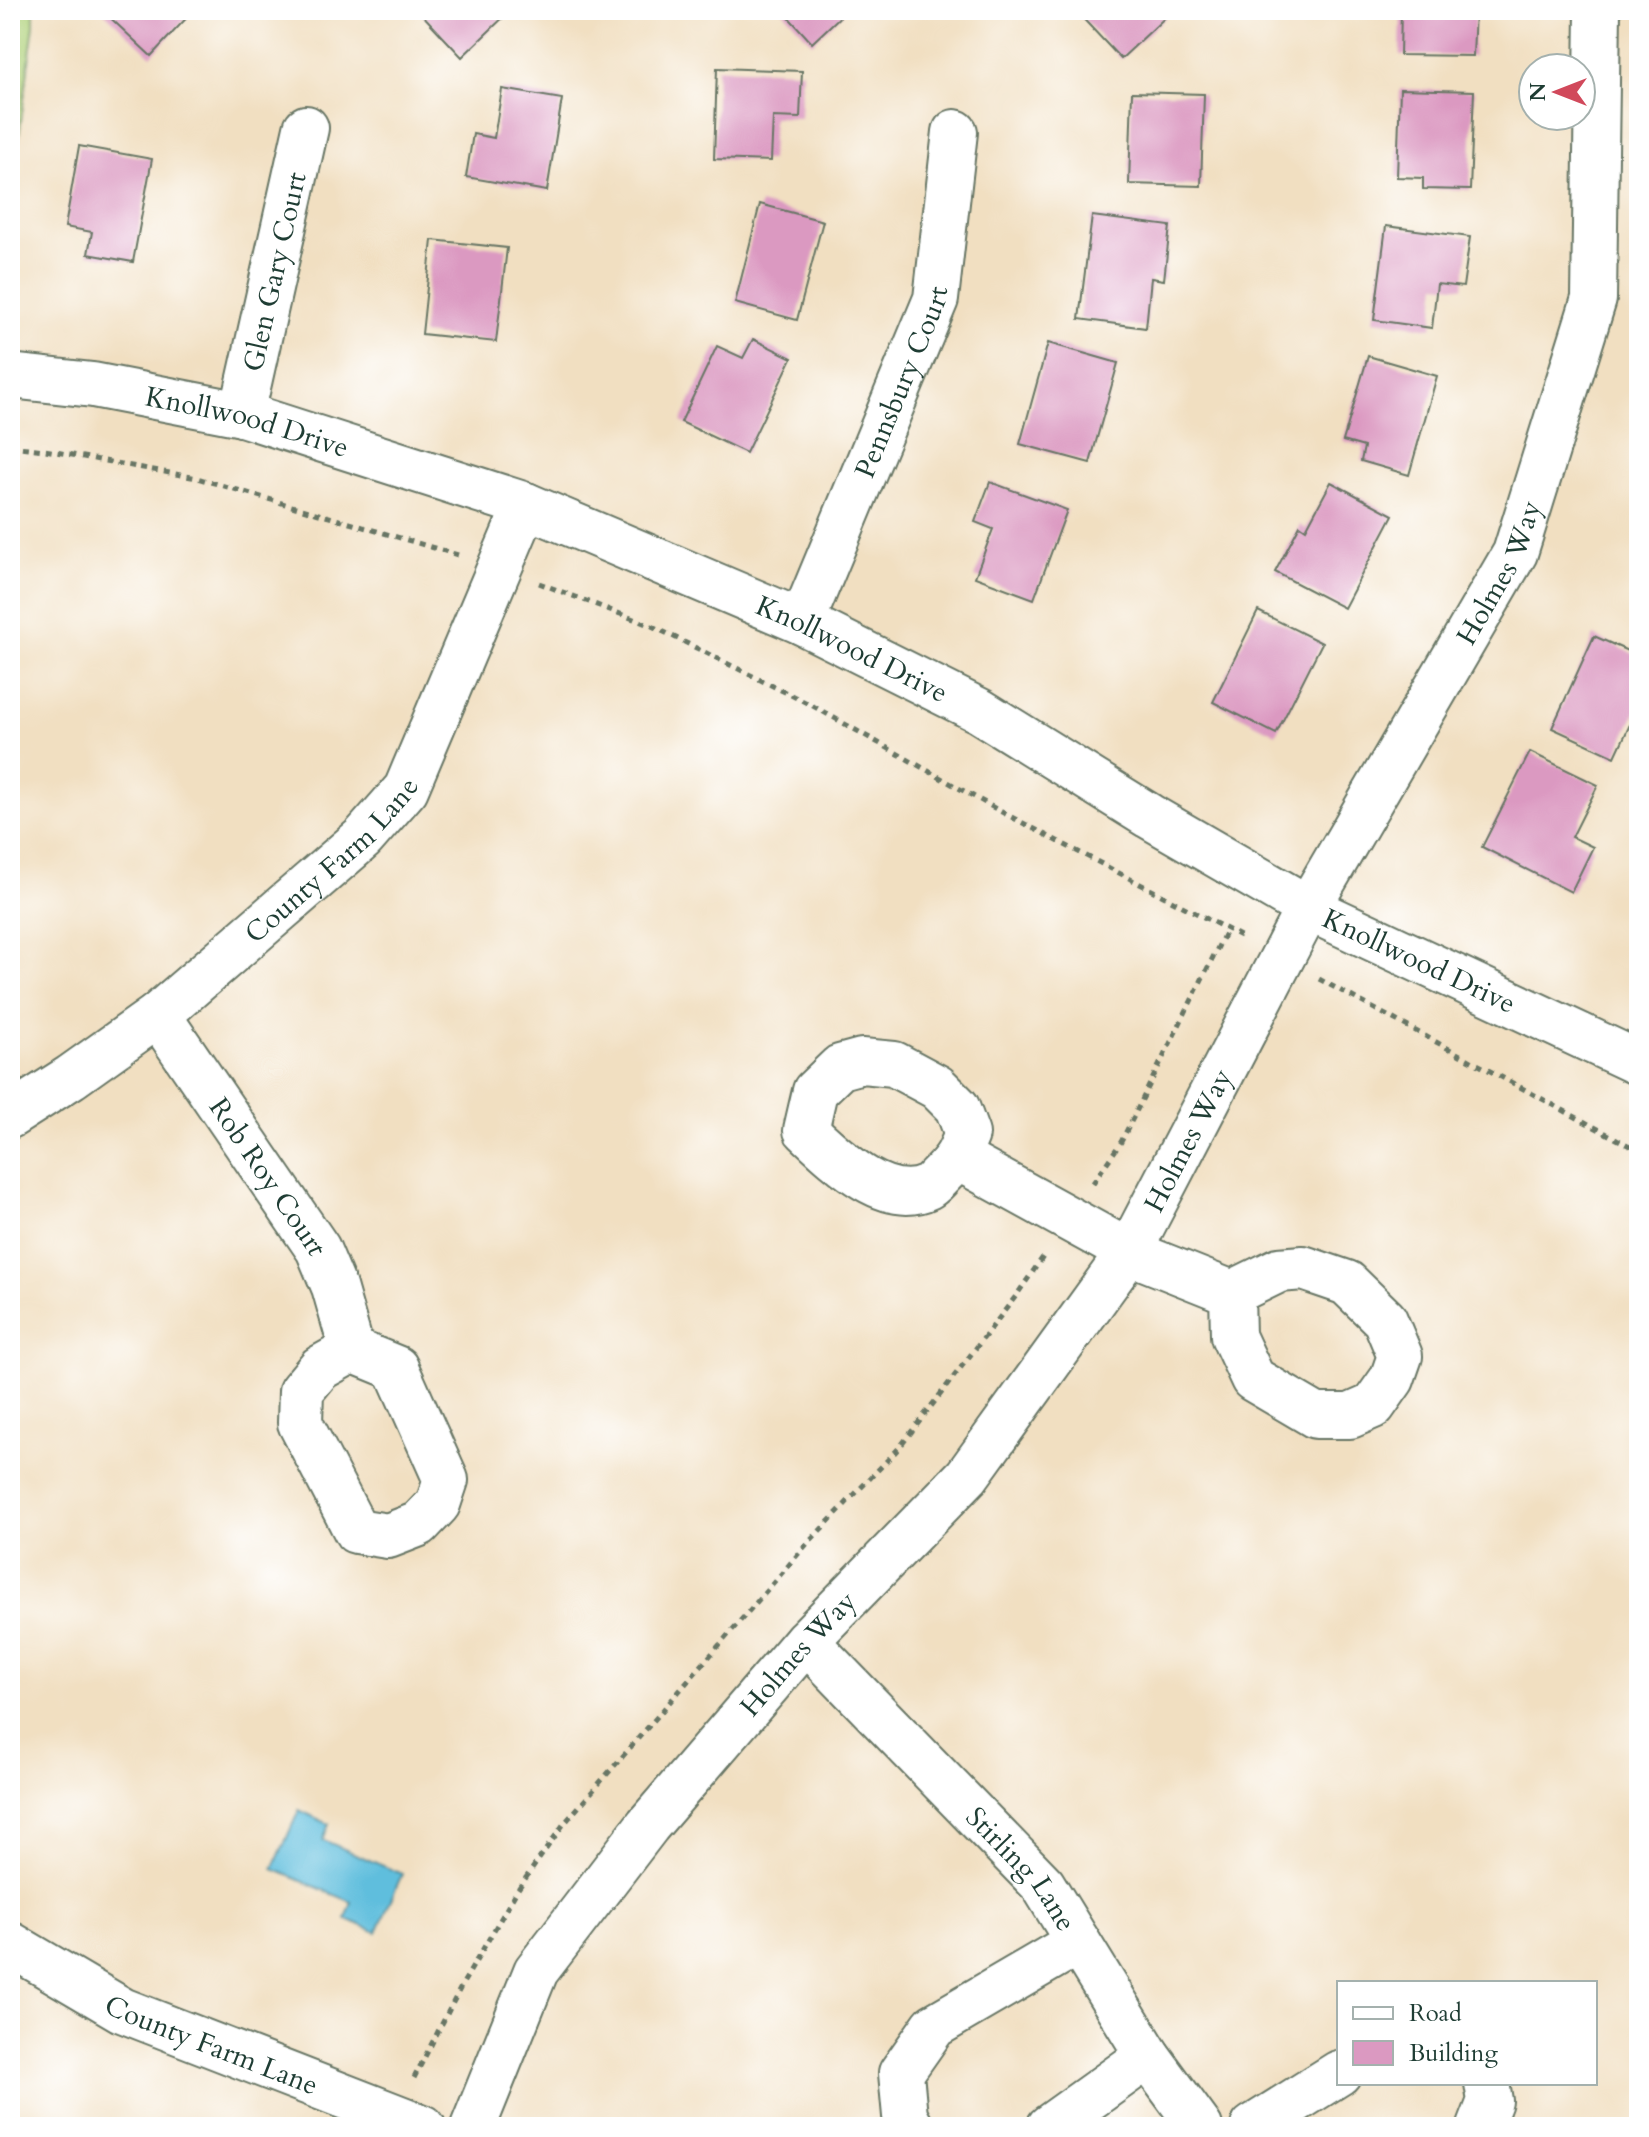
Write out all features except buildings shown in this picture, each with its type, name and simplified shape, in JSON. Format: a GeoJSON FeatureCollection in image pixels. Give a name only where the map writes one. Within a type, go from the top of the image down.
{"type":"FeatureCollection","features":[{"type":"Feature","properties":{"kind":"street","name":"Holmes Way"},"geometry":{"type":"LineString","coordinates":[[473,2127],[536,1971],[648,1825],[806,1641],[967,1476],[1129,1252],[1308,908],[1515,553],[1594,299],[1598,10]]}},
{"type":"Feature","properties":{"kind":"street","name":"Glen Gary Court"},"geometry":{"type":"LineString","coordinates":[[242,414],[306,128]]}},
{"type":"Feature","properties":{"kind":"street","name":"Pennsbury Court"},"geometry":{"type":"LineString","coordinates":[[802,622],[936,299],[955,132]]}},
{"type":"Feature","properties":{"kind":"street","name":"Knollwood Drive"},"geometry":{"type":"LineString","coordinates":[[10,376],[93,385],[242,414],[526,505],[802,622],[980,711],[1149,816],[1308,908],[1639,1063]]}},
{"type":"Feature","properties":{"kind":"street","name":"County Farm Lane"},"geometry":{"type":"LineString","coordinates":[[10,1116],[158,1015],[363,838],[406,789],[526,505]]}},
{"type":"Feature","properties":{"kind":"street","name":"Rob Roy Court"},"geometry":{"type":"LineString","coordinates":[[158,1015],[318,1249],[334,1287],[352,1350]]}},
{"type":"Feature","properties":{"kind":"street"},"geometry":{"type":"LineString","coordinates":[[958,1158],[1129,1252],[1232,1293]]}},
{"type":"Feature","properties":{"kind":"street","name":"Stirling Lane"},"geometry":{"type":"LineString","coordinates":[[806,1641],[1043,1885],[1148,2056],[1200,2127]]}},
{"type":"Feature","properties":{"kind":"street"},"geometry":{"type":"LineString","coordinates":[[911,2127],[905,2116],[901,2073],[934,2026],[1078,1942]]}},
{"type":"Feature","properties":{"kind":"street","name":"County Farm Lane"},"geometry":{"type":"LineString","coordinates":[[10,1944],[122,2010],[411,2122]]}},
{"type":"Feature","properties":{"kind":"street"},"geometry":{"type":"LineString","coordinates":[[1049,2127],[1148,2056]]}},
{"type":"Feature","properties":{"kind":"street"},"geometry":{"type":"LineString","coordinates":[[1253,2127],[1337,2074]]}},
{"type":"Feature","properties":{"kind":"street"},"geometry":{"type":"LineString","coordinates":[[1480,2127],[1490,2101],[1487,2085]]}},
{"type":"Feature","properties":{"kind":"path"},"geometry":{"type":"LineString","coordinates":[[10,446],[197,478],[285,502],[500,568],[652,626],[813,706],[996,809],[1227,929],[1639,1151]]}},
{"type":"Feature","properties":{"kind":"path"},"geometry":{"type":"LineString","coordinates":[[411,2122],[417,2070],[518,1889],[563,1825],[807,1544],[899,1448],[1016,1296],[1121,1142],[1227,929]]}},
{"type":"Feature","properties":{"kind":"green space"},"geometry":{"type":"Polygon","coordinates":[[[10,10],[34,10],[34,25],[10,203],[10,10]]]}},
{"type":"Feature","properties":{"kind":"water"},"geometry":{"type":"Polygon","coordinates":[[[299,1810],[329,1824],[323,1840],[402,1874],[377,1932],[346,1919],[352,1902],[273,1869],[299,1810]]]}}]}
